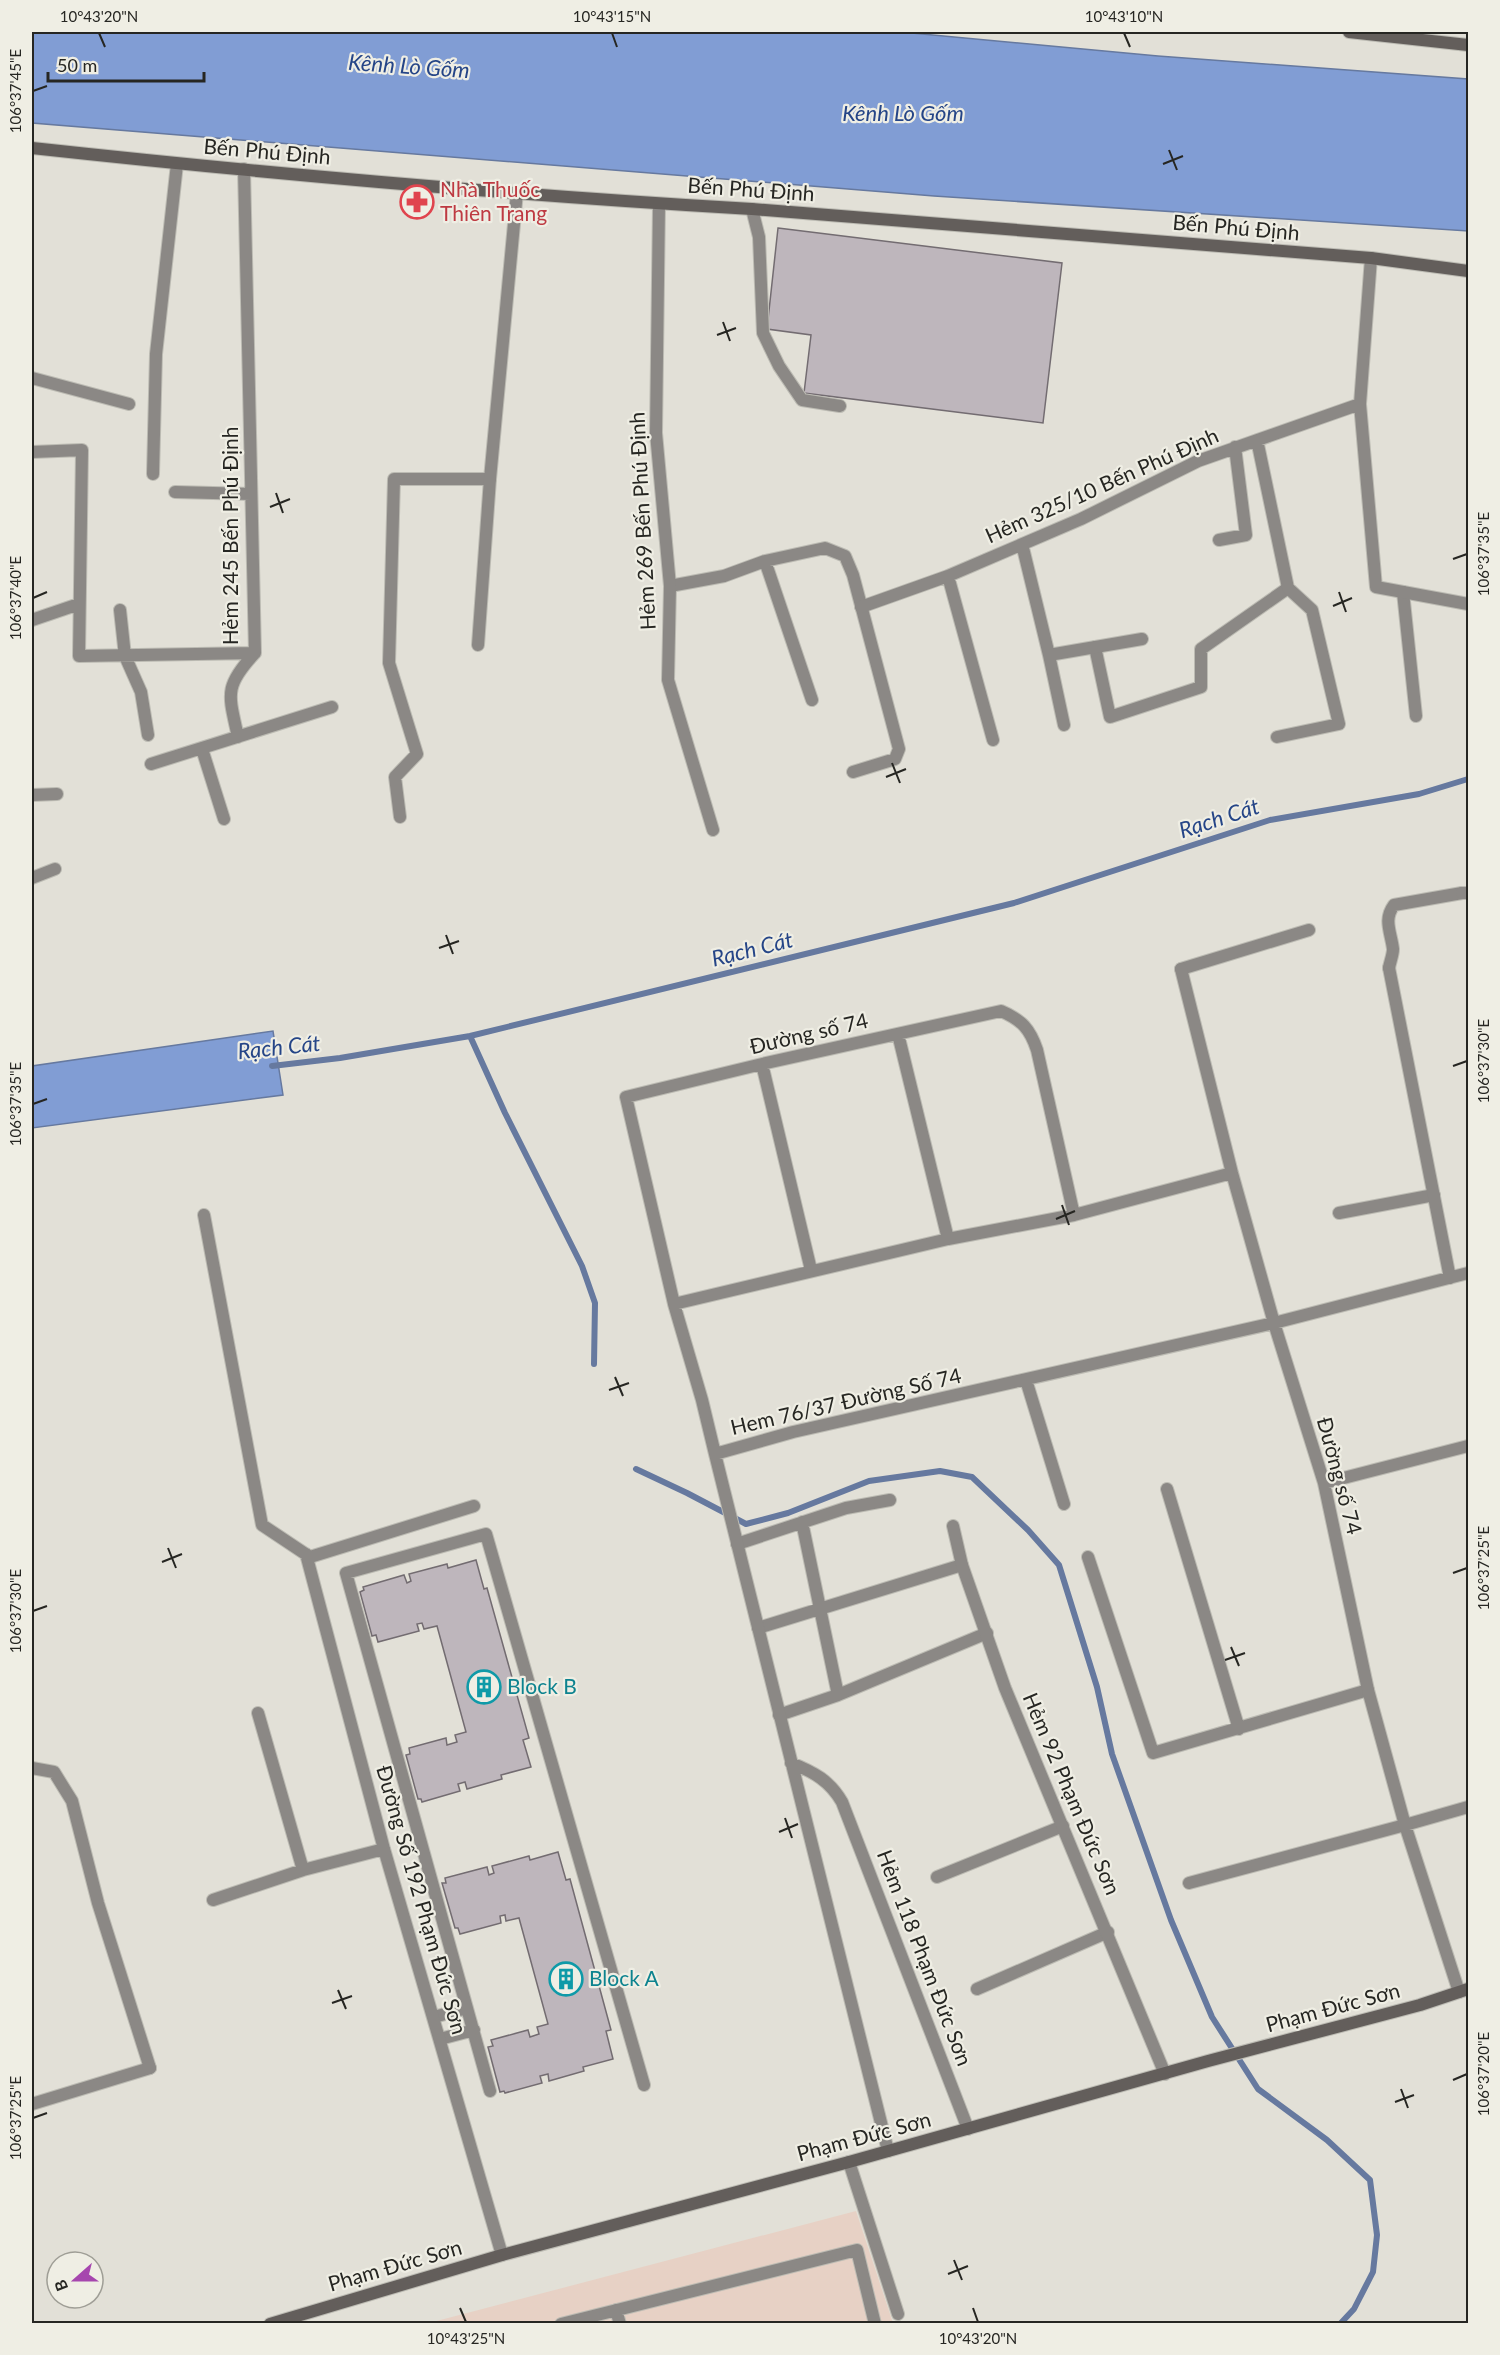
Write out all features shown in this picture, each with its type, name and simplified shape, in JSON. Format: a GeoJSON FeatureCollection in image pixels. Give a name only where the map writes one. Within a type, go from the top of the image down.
{"type":"FeatureCollection","features":[{"type":"Feature","properties":{"kind":"street"},"geometry":{"type":"LineString","coordinates":[[1348,32],[1468,45]]}},
{"type":"Feature","properties":{"kind":"street","name":"Bến Phú Định"},"geometry":{"type":"LineString","coordinates":[[32,148],[177,164],[659,204],[752,209],[1371,258],[1468,271]]}},
{"type":"Feature","properties":{"kind":"street"},"geometry":{"type":"LineString","coordinates":[[153,474],[156,354],[177,164]]}},
{"type":"Feature","properties":{"kind":"street","name":"Hẻm 245 Bến Phú Định"},"geometry":{"type":"LineString","coordinates":[[32,452],[82,450],[79,656],[255,653],[244,169]]}},
{"type":"Feature","properties":{"kind":"street"},"geometry":{"type":"LineString","coordinates":[[478,645],[490,479],[517,192]]}},
{"type":"Feature","properties":{"kind":"street","name":"Hẻm 269 Bến Phú Định"},"geometry":{"type":"LineString","coordinates":[[659,204],[656,433],[670,586],[668,680],[713,830]]}},
{"type":"Feature","properties":{"kind":"street"},"geometry":{"type":"LineString","coordinates":[[752,209],[759,237],[763,333],[779,366],[802,400],[840,405]]}},
{"type":"Feature","properties":{"kind":"street"},"geometry":{"type":"LineString","coordinates":[[1371,258],[1360,404],[1376,587],[1468,604]]}},
{"type":"Feature","properties":{"kind":"street"},"geometry":{"type":"LineString","coordinates":[[32,378],[129,404]]}},
{"type":"Feature","properties":{"kind":"street","name":"Hẻm 325/10 Bến Phú Định"},"geometry":{"type":"LineString","coordinates":[[861,607],[948,576],[1081,519],[1198,460],[1360,404]]}},
{"type":"Feature","properties":{"kind":"street"},"geometry":{"type":"LineString","coordinates":[[1257,440],[1288,588],[1312,610],[1339,724],[1277,737]]}},
{"type":"Feature","properties":{"kind":"street"},"geometry":{"type":"LineString","coordinates":[[1219,540],[1246,535],[1235,447]]}},
{"type":"Feature","properties":{"kind":"street"},"geometry":{"type":"LineString","coordinates":[[400,817],[395,777],[417,754],[389,663],[394,479],[490,479]]}},
{"type":"Feature","properties":{"kind":"street"},"geometry":{"type":"LineString","coordinates":[[175,492],[251,494]]}},
{"type":"Feature","properties":{"kind":"street"},"geometry":{"type":"LineString","coordinates":[[1022,544],[1064,725]]}},
{"type":"Feature","properties":{"kind":"street"},"geometry":{"type":"LineString","coordinates":[[670,586],[724,576],[765,561],[825,548],[845,556],[899,749],[895,759],[853,772]]}},
{"type":"Feature","properties":{"kind":"street"},"geometry":{"type":"LineString","coordinates":[[765,561],[812,700]]}},
{"type":"Feature","properties":{"kind":"street"},"geometry":{"type":"LineString","coordinates":[[948,576],[993,740]]}},
{"type":"Feature","properties":{"kind":"street"},"geometry":{"type":"LineString","coordinates":[[1095,647],[1110,717],[1201,687],[1202,649],[1288,588]]}},
{"type":"Feature","properties":{"kind":"street"},"geometry":{"type":"LineString","coordinates":[[1403,592],[1416,716]]}},
{"type":"Feature","properties":{"kind":"street"},"geometry":{"type":"LineString","coordinates":[[32,620],[79,604]]}},
{"type":"Feature","properties":{"kind":"street"},"geometry":{"type":"LineString","coordinates":[[120,610],[126,656],[141,692],[148,735]]}},
{"type":"Feature","properties":{"kind":"street"},"geometry":{"type":"LineString","coordinates":[[1049,655],[1142,639]]}},
{"type":"Feature","properties":{"kind":"street"},"geometry":{"type":"LineString","coordinates":[[238,737],[229,696],[238,675],[255,653]]}},
{"type":"Feature","properties":{"kind":"street"},"geometry":{"type":"LineString","coordinates":[[151,764],[332,707]]}},
{"type":"Feature","properties":{"kind":"street"},"geometry":{"type":"LineString","coordinates":[[202,749],[224,819]]}},
{"type":"Feature","properties":{"kind":"street"},"geometry":{"type":"LineString","coordinates":[[32,795],[57,794]]}},
{"type":"Feature","properties":{"kind":"street"},"geometry":{"type":"LineString","coordinates":[[32,878],[55,869]]}},
{"type":"Feature","properties":{"kind":"street"},"geometry":{"type":"LineString","coordinates":[[1450,1278],[1389,969],[1393,951],[1388,920],[1389,912],[1394,905],[1465,893]]}},
{"type":"Feature","properties":{"kind":"street","name":"Đường số 74"},"geometry":{"type":"LineString","coordinates":[[1309,930],[1181,969],[1232,1173],[1274,1323],[1324,1483],[1368,1690],[1405,1825],[1464,1991]]}},
{"type":"Feature","properties":{"kind":"street","name":"Đường số 74"},"geometry":{"type":"LineString","coordinates":[[626,1097],[1001,1011],[1026,1025],[1032,1036],[1074,1215]]}},
{"type":"Feature","properties":{"kind":"street"},"geometry":{"type":"LineString","coordinates":[[898,1034],[948,1239]]}},
{"type":"Feature","properties":{"kind":"street"},"geometry":{"type":"LineString","coordinates":[[762,1064],[811,1270]]}},
{"type":"Feature","properties":{"kind":"street","name":"Hem 76/37 Đường Số 74"},"geometry":{"type":"LineString","coordinates":[[626,1097],[674,1304],[715,1454],[793,1432],[1274,1323],[1468,1273]]}},
{"type":"Feature","properties":{"kind":"street"},"geometry":{"type":"LineString","coordinates":[[674,1304],[948,1239],[1074,1215],[1232,1173]]}},
{"type":"Feature","properties":{"kind":"street"},"geometry":{"type":"LineString","coordinates":[[1339,1213],[1434,1195]]}},
{"type":"Feature","properties":{"kind":"street"},"geometry":{"type":"LineString","coordinates":[[204,1215],[262,1525],[310,1557],[474,1506]]}},
{"type":"Feature","properties":{"kind":"street"},"geometry":{"type":"LineString","coordinates":[[1026,1380],[1064,1504]]}},
{"type":"Feature","properties":{"kind":"street"},"geometry":{"type":"LineString","coordinates":[[1324,1483],[1468,1446]]}},
{"type":"Feature","properties":{"kind":"street"},"geometry":{"type":"LineString","coordinates":[[715,1454],[888,2151]]}},
{"type":"Feature","properties":{"kind":"street"},"geometry":{"type":"LineString","coordinates":[[1167,1489],[1239,1729]]}},
{"type":"Feature","properties":{"kind":"street"},"geometry":{"type":"LineString","coordinates":[[737,1544],[846,1508],[890,1500]]}},
{"type":"Feature","properties":{"kind":"street"},"geometry":{"type":"LineString","coordinates":[[802,1522],[838,1695]]}},
{"type":"Feature","properties":{"kind":"street","name":"Hẻm 92 Phạm Đức Sơn"},"geometry":{"type":"LineString","coordinates":[[953,1526],[962,1565],[1005,1688],[1165,2074]]}},
{"type":"Feature","properties":{"kind":"street"},"geometry":{"type":"LineString","coordinates":[[490,2091],[346,1573],[486,1534],[644,2085]]}},
{"type":"Feature","properties":{"kind":"street","name":"Đường Số 192 Phạm Đức Sơn"},"geometry":{"type":"LineString","coordinates":[[306,1554],[384,1849],[502,2255]]}},
{"type":"Feature","properties":{"kind":"street"},"geometry":{"type":"LineString","coordinates":[[1088,1557],[1154,1753],[1368,1690]]}},
{"type":"Feature","properties":{"kind":"street"},"geometry":{"type":"LineString","coordinates":[[758,1628],[962,1565]]}},
{"type":"Feature","properties":{"kind":"street"},"geometry":{"type":"LineString","coordinates":[[779,1714],[838,1695],[987,1633]]}},
{"type":"Feature","properties":{"kind":"street"},"geometry":{"type":"LineString","coordinates":[[258,1713],[303,1870]]}},
{"type":"Feature","properties":{"kind":"street","name":"Hẻm 118 Phạm Đức Sơn"},"geometry":{"type":"LineString","coordinates":[[791,1763],[820,1777],[833,1787],[842,1802],[968,2129]]}},
{"type":"Feature","properties":{"kind":"street"},"geometry":{"type":"LineString","coordinates":[[32,1768],[54,1772],[72,1801],[98,1903],[150,2068],[32,2104]]}},
{"type":"Feature","properties":{"kind":"street"},"geometry":{"type":"LineString","coordinates":[[1189,1883],[1468,1807]]}},
{"type":"Feature","properties":{"kind":"street"},"geometry":{"type":"LineString","coordinates":[[937,1877],[1063,1826]]}},
{"type":"Feature","properties":{"kind":"street"},"geometry":{"type":"LineString","coordinates":[[213,1900],[303,1870],[384,1849]]}},
{"type":"Feature","properties":{"kind":"street"},"geometry":{"type":"LineString","coordinates":[[977,1989],[1108,1932]]}},
{"type":"Feature","properties":{"kind":"street","name":"Phạm Đức Sơn"},"geometry":{"type":"LineString","coordinates":[[270,2324],[502,2255],[849,2162],[1464,1991]]}},
{"type":"Feature","properties":{"kind":"street"},"geometry":{"type":"LineString","coordinates":[[434,2017],[467,2008]]}},
{"type":"Feature","properties":{"kind":"street"},"geometry":{"type":"LineString","coordinates":[[440,2039],[474,2030]]}},
{"type":"Feature","properties":{"kind":"street"},"geometry":{"type":"LineString","coordinates":[[849,2162],[898,2314]]}},
{"type":"Feature","properties":{"kind":"street"},"geometry":{"type":"LineString","coordinates":[[561,2324],[857,2250],[875,2324]]}},
{"type":"Feature","properties":{"kind":"street"},"geometry":{"type":"LineString","coordinates":[[616,2310],[620,2324]]}},
{"type":"Feature","properties":{"kind":"shaded area"},"geometry":{"type":"Polygon","coordinates":[[[856,2211],[893,2323],[425,2324],[856,2211]]]}},
{"type":"Feature","properties":{"kind":"water","name":"Kênh Lò Gốm"},"geometry":{"type":"Polygon","coordinates":[[[32,32],[901,32],[1158,56],[1468,79],[1468,231],[934,196],[32,123],[32,32]]]}},
{"type":"Feature","properties":{"kind":"water"},"geometry":{"type":"Polygon","coordinates":[[[273,1031],[283,1095],[32,1128],[32,1066],[273,1031]]]}},
{"type":"Feature","properties":{"kind":"building"},"geometry":{"type":"Polygon","coordinates":[[[778,228],[1062,263],[1043,423],[804,393],[811,335],[767,329],[778,228]]]}},
{"type":"Feature","properties":{"kind":"building","name":"Block B"},"geometry":{"type":"Polygon","coordinates":[[[476,1560],[484,1589],[487,1588],[529,1738],[523,1740],[531,1767],[501,1775],[502,1779],[467,1789],[465,1782],[458,1784],[460,1791],[422,1802],[418,1799],[406,1755],[410,1754],[409,1748],[446,1738],[447,1745],[457,1742],[455,1735],[466,1732],[437,1626],[424,1629],[422,1623],[417,1624],[419,1631],[378,1642],[376,1635],[372,1636],[360,1592],[364,1590],[363,1587],[404,1575],[407,1583],[411,1581],[409,1574],[447,1564],[448,1568],[476,1560]]]}},
{"type":"Feature","properties":{"kind":"building","name":"Block A"},"geometry":{"type":"Polygon","coordinates":[[[558,1852],[566,1880],[570,1879],[611,2030],[606,2031],[613,2059],[583,2067],[584,2071],[549,2081],[548,2074],[540,2076],[542,2083],[505,2093],[500,2092],[488,2047],[493,2046],[491,2040],[528,2030],[530,2037],[539,2034],[537,2027],[548,2024],[519,1918],[506,1921],[505,1915],[500,1916],[501,1923],[460,1934],[458,1928],[455,1928],[442,1883],[446,1883],[445,1878],[487,1867],[489,1875],[494,1873],[492,1866],[529,1856],[530,1860],[558,1852]]]}},
{"type":"Feature","properties":{"kind":"waterway","name":"Rạch Cát"},"geometry":{"type":"LineString","coordinates":[[272,1066],[340,1058],[470,1036],[1014,903],[1270,820],[1419,794],[1468,779]]}},
{"type":"Feature","properties":{"kind":"waterway"},"geometry":{"type":"LineString","coordinates":[[470,1036],[505,1113],[582,1266],[595,1303],[594,1364]]}},
{"type":"Feature","properties":{"kind":"waterway"},"geometry":{"type":"LineString","coordinates":[[636,1469],[746,1524],[788,1513],[869,1481],[940,1471],[972,1477],[1028,1530],[1059,1565],[1097,1687],[1112,1754],[1171,1920],[1212,2017],[1258,2089],[1327,2140],[1370,2180],[1377,2235],[1373,2272],[1354,2309],[1340,2324]]}},
{"type":"Feature","properties":{"kind":"place","name":"Nhà Thuốc Thiên Trang"},"geometry":{"type":"Point","coordinates":[417,202]}},
{"type":"Feature","properties":{"kind":"place","name":"Block B"},"geometry":{"type":"Point","coordinates":[484,1687]}},
{"type":"Feature","properties":{"kind":"place","name":"Block A"},"geometry":{"type":"Point","coordinates":[566,1979]}}]}
